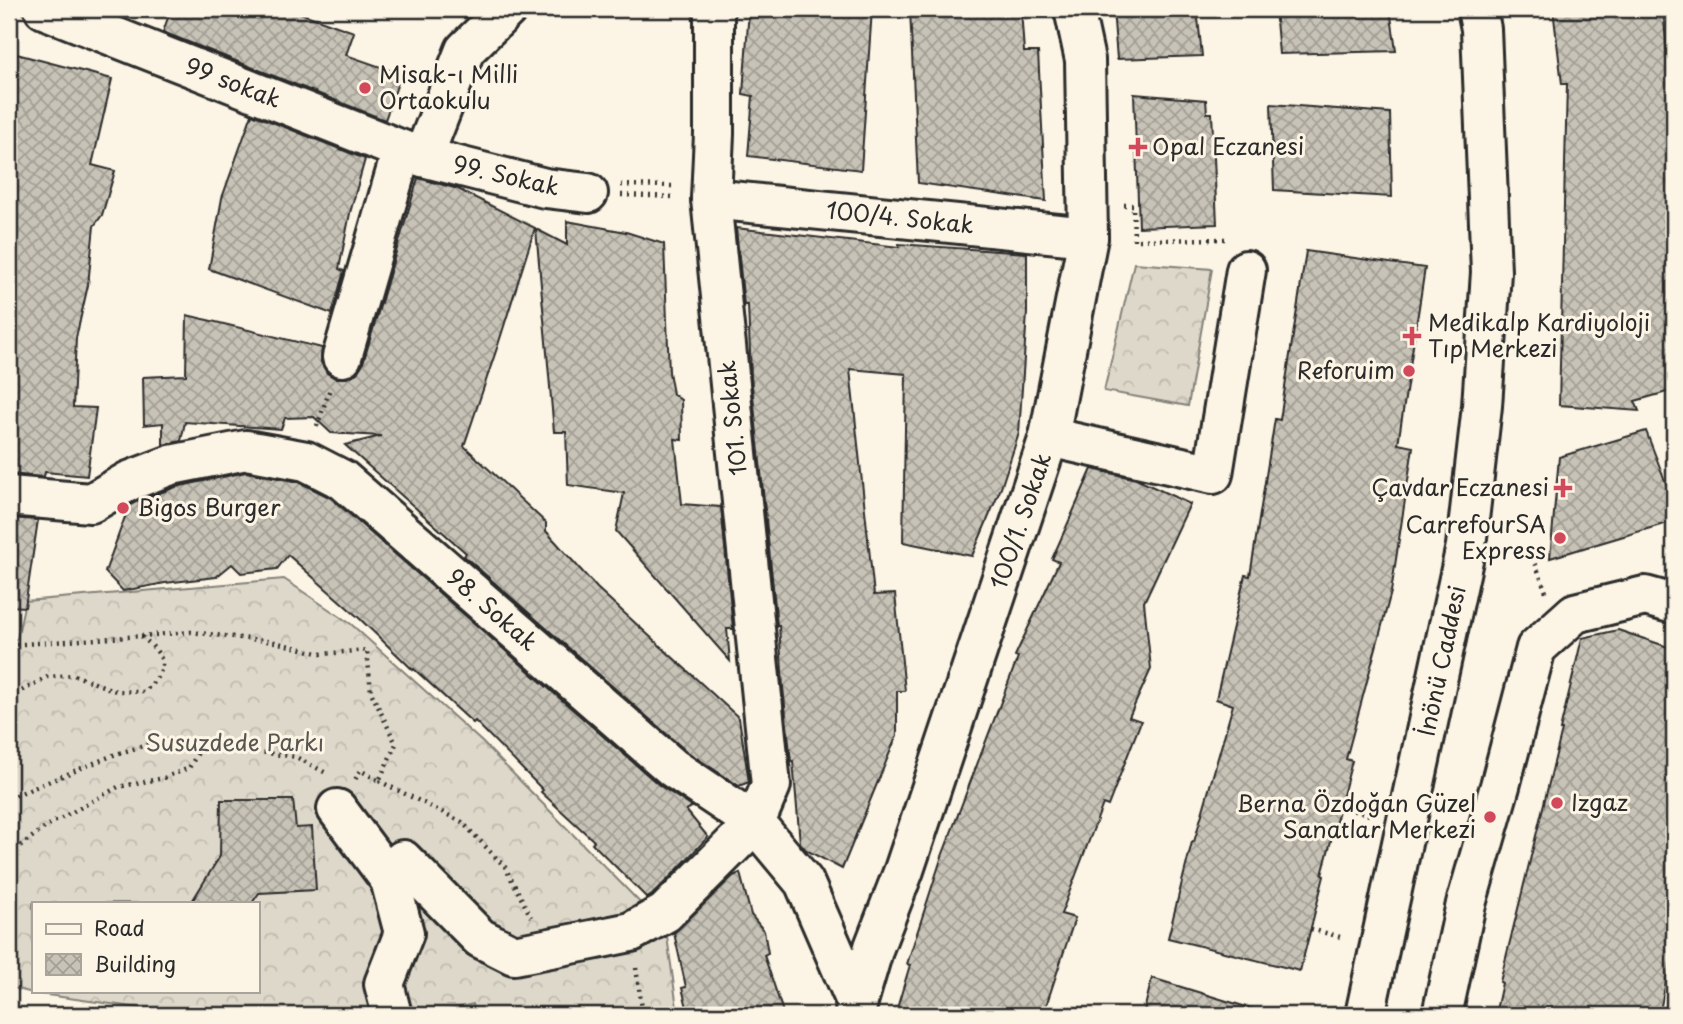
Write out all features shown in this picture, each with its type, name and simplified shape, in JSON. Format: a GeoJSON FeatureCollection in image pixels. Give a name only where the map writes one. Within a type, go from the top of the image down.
{"type":"FeatureCollection","features":[{"type":"Feature","properties":{"kind":"street","name":"99 sokak"},"geometry":{"type":"LineString","coordinates":[[44,9],[413,153]]}},
{"type":"Feature","properties":{"kind":"street"},"geometry":{"type":"LineString","coordinates":[[342,357],[413,153],[465,50],[473,9]]}},
{"type":"Feature","properties":{"kind":"street"},"geometry":{"type":"LineString","coordinates":[[465,50],[507,9]]}},
{"type":"Feature","properties":{"kind":"street","name":"101. Sokak"},"geometry":{"type":"LineString","coordinates":[[714,9],[714,134],[697,193],[771,785],[755,823]]}},
{"type":"Feature","properties":{"kind":"street","name":"100/1. Sokak"},"geometry":{"type":"LineString","coordinates":[[856,1009],[874,947],[904,870],[1049,438],[1088,221],[1085,60],[1074,9]]}},
{"type":"Feature","properties":{"kind":"street","name":"İnönü Caddesi"},"geometry":{"type":"LineString","coordinates":[[1365,1015],[1466,546],[1478,444],[1491,272],[1481,29],[1477,9]]}},
{"type":"Feature","properties":{"kind":"street","name":"99. Sokak"},"geometry":{"type":"LineString","coordinates":[[413,153],[545,188],[599,189]]}},
{"type":"Feature","properties":{"kind":"street","name":"100/4. Sokak"},"geometry":{"type":"LineString","coordinates":[[697,193],[1088,221]]}},
{"type":"Feature","properties":{"kind":"street"},"geometry":{"type":"LineString","coordinates":[[1049,438],[1213,474],[1246,270]]}},
{"type":"Feature","properties":{"kind":"street","name":"98. Sokak"},"geometry":{"type":"LineString","coordinates":[[9,496],[91,503],[130,481],[171,466],[246,450],[306,461],[342,480],[673,768],[755,823],[804,882],[856,1009]]}},
{"type":"Feature","properties":{"kind":"street"},"geometry":{"type":"LineString","coordinates":[[1442,1015],[1466,904],[1536,648],[1575,613],[1644,596],[1674,604]]}},
{"type":"Feature","properties":{"kind":"street"},"geometry":{"type":"LineString","coordinates":[[340,791],[390,880],[404,933],[384,984],[392,1015]]}},
{"type":"Feature","properties":{"kind":"street"},"geometry":{"type":"LineString","coordinates":[[390,880],[403,860],[480,938],[514,955],[631,932],[665,913],[755,823]]}},
{"type":"Feature","properties":{"kind":"street"},"geometry":{"type":"LineString","coordinates":[[804,882],[874,947]]}},
{"type":"Feature","properties":{"kind":"path"},"geometry":{"type":"LineString","coordinates":[[599,189],[697,193]]}},
{"type":"Feature","properties":{"kind":"path"},"geometry":{"type":"LineString","coordinates":[[599,189],[697,193]]}},
{"type":"Feature","properties":{"kind":"path"},"geometry":{"type":"LineString","coordinates":[[1088,221],[1133,205],[1134,240],[1221,239]]}},
{"type":"Feature","properties":{"kind":"path"},"geometry":{"type":"LineString","coordinates":[[1533,557],[1546,593]]}},
{"type":"Feature","properties":{"kind":"path"},"geometry":{"type":"LineString","coordinates":[[9,645],[191,632],[275,642],[321,654],[367,650],[371,692],[396,744],[379,781]]}},
{"type":"Feature","properties":{"kind":"path"},"geometry":{"type":"LineString","coordinates":[[9,698],[47,677],[74,675],[116,691],[144,692],[159,678],[163,664],[156,649],[141,635]]}},
{"type":"Feature","properties":{"kind":"path"},"geometry":{"type":"LineString","coordinates":[[9,797],[116,754],[163,740],[296,757],[340,791],[360,770],[462,822],[505,867],[547,949]]}},
{"type":"Feature","properties":{"kind":"path"},"geometry":{"type":"LineString","coordinates":[[9,854],[47,826],[118,787],[164,778],[189,768],[203,744]]}},
{"type":"Feature","properties":{"kind":"path"},"geometry":{"type":"LineString","coordinates":[[1340,807],[1370,815]]}},
{"type":"Feature","properties":{"kind":"path"},"geometry":{"type":"LineString","coordinates":[[1311,929],[1344,938]]}},
{"type":"Feature","properties":{"kind":"path"},"geometry":{"type":"LineString","coordinates":[[631,932],[643,1015]]}},
{"type":"Feature","properties":{"kind":"green space"},"geometry":{"type":"Polygon","coordinates":[[[1134,263],[1212,269],[1188,406],[1104,391],[1134,263]]]}},
{"type":"Feature","properties":{"kind":"green space","name":"Susuzdede Parkı"},"geometry":{"type":"Polygon","coordinates":[[[284,579],[351,624],[482,742],[666,929],[678,1015],[179,1015],[33,993],[9,987],[9,640],[17,639],[25,601],[284,579]]]}},
{"type":"Feature","properties":{"kind":"green space"},"geometry":{"type":"Polygon","coordinates":[[[473,1004],[475,1015],[430,1015],[473,1004]]]}},
{"type":"Feature","properties":{"kind":"building"},"geometry":{"type":"Polygon","coordinates":[[[171,9],[289,9],[354,32],[346,55],[401,74],[385,120],[163,32],[171,9]]]}},
{"type":"Feature","properties":{"kind":"building"},"geometry":{"type":"Polygon","coordinates":[[[749,9],[872,9],[861,170],[748,156],[753,96],[743,94],[749,9]]]}},
{"type":"Feature","properties":{"kind":"building"},"geometry":{"type":"Polygon","coordinates":[[[910,9],[1021,9],[1024,52],[1038,52],[1046,201],[918,183],[910,9]]]}},
{"type":"Feature","properties":{"kind":"building"},"geometry":{"type":"Polygon","coordinates":[[[1113,9],[1197,9],[1202,56],[1117,59],[1113,9]]]}},
{"type":"Feature","properties":{"kind":"building"},"geometry":{"type":"Polygon","coordinates":[[[1275,9],[1390,9],[1396,51],[1279,54],[1275,9]]]}},
{"type":"Feature","properties":{"kind":"building"},"geometry":{"type":"Polygon","coordinates":[[[1553,9],[1663,9],[1674,125],[1674,390],[1635,401],[1639,411],[1559,405],[1567,84],[1562,84],[1553,9]]]}},
{"type":"Feature","properties":{"kind":"building"},"geometry":{"type":"Polygon","coordinates":[[[9,52],[112,79],[92,165],[115,171],[102,215],[94,226],[88,285],[76,338],[73,407],[96,408],[87,476],[45,472],[44,477],[9,474],[9,52]]]}},
{"type":"Feature","properties":{"kind":"building"},"geometry":{"type":"Polygon","coordinates":[[[1134,94],[1206,100],[1207,113],[1212,113],[1217,224],[1139,227],[1134,94]]]}},
{"type":"Feature","properties":{"kind":"building"},"geometry":{"type":"Polygon","coordinates":[[[1271,104],[1390,113],[1392,197],[1274,190],[1271,104]]]}},
{"type":"Feature","properties":{"kind":"building"},"geometry":{"type":"Polygon","coordinates":[[[252,114],[365,159],[350,213],[339,269],[344,271],[332,314],[209,269],[222,198],[252,114]]]}},
{"type":"Feature","properties":{"kind":"building"},"geometry":{"type":"Polygon","coordinates":[[[418,178],[458,189],[535,228],[464,446],[546,523],[546,531],[597,588],[739,718],[749,782],[739,786],[686,751],[464,556],[466,553],[345,445],[381,436],[331,433],[314,417],[285,418],[281,429],[185,422],[181,441],[163,445],[163,423],[144,425],[143,377],[186,375],[187,315],[322,348],[321,362],[327,373],[335,378],[347,378],[357,373],[363,363],[418,178]]]}},
{"type":"Feature","properties":{"kind":"building"},"geometry":{"type":"Polygon","coordinates":[[[567,221],[626,232],[664,244],[669,372],[673,394],[681,400],[682,440],[675,439],[682,504],[721,507],[733,629],[727,629],[730,661],[616,531],[624,493],[568,485],[566,432],[554,432],[536,229],[567,245],[567,221]]]}},
{"type":"Feature","properties":{"kind":"building"},"geometry":{"type":"Polygon","coordinates":[[[736,228],[899,247],[899,244],[1027,253],[1027,313],[1019,433],[1001,488],[972,556],[903,542],[906,374],[850,369],[874,595],[895,594],[905,691],[897,691],[897,735],[842,869],[806,850],[800,843],[751,376],[748,305],[744,305],[736,228]]]}},
{"type":"Feature","properties":{"kind":"building"},"geometry":{"type":"Polygon","coordinates":[[[1306,251],[1425,268],[1398,444],[1413,447],[1391,592],[1346,759],[1352,761],[1300,971],[1168,938],[1192,842],[1233,705],[1216,699],[1245,575],[1250,576],[1275,419],[1280,420],[1306,251]]]}},
{"type":"Feature","properties":{"kind":"building"},"geometry":{"type":"Polygon","coordinates":[[[1646,431],[1674,504],[1674,521],[1550,558],[1559,457],[1646,431]]]}},
{"type":"Feature","properties":{"kind":"building"},"geometry":{"type":"Polygon","coordinates":[[[1092,469],[1136,479],[1190,504],[1144,602],[1151,669],[1129,717],[1141,721],[1108,806],[1103,804],[1061,914],[1075,918],[1043,1015],[895,1015],[910,965],[907,964],[941,859],[1018,657],[1015,656],[1059,562],[1052,559],[1092,469]]]}},
{"type":"Feature","properties":{"kind":"building"},"geometry":{"type":"Polygon","coordinates":[[[246,472],[299,482],[331,498],[659,785],[692,807],[686,810],[708,837],[647,898],[592,843],[594,841],[541,792],[543,790],[475,721],[473,723],[413,670],[288,555],[277,569],[241,573],[232,564],[216,577],[123,591],[105,572],[129,506],[176,487],[246,472]]]}},
{"type":"Feature","properties":{"kind":"building"},"geometry":{"type":"Polygon","coordinates":[[[9,518],[38,520],[25,607],[9,606],[9,518]]]}},
{"type":"Feature","properties":{"kind":"building"},"geometry":{"type":"Polygon","coordinates":[[[1618,630],[1674,649],[1674,946],[1659,1015],[1495,1015],[1502,983],[1500,982],[1582,638],[1618,630]]]}},
{"type":"Feature","properties":{"kind":"building"},"geometry":{"type":"Polygon","coordinates":[[[221,800],[293,800],[296,828],[312,827],[316,890],[259,893],[253,902],[192,902],[220,856],[221,800]]]}},
{"type":"Feature","properties":{"kind":"building"},"geometry":{"type":"Polygon","coordinates":[[[740,873],[751,915],[764,931],[768,953],[764,955],[784,1015],[689,1015],[674,933],[733,876],[740,873]]]}},
{"type":"Feature","properties":{"kind":"building"},"geometry":{"type":"Polygon","coordinates":[[[1152,978],[1253,1009],[1252,1015],[1143,1015],[1152,978]]]}},
{"type":"Feature","properties":{"kind":"place","name":"Misak-ı Milli Ortaokulu"},"geometry":{"type":"Point","coordinates":[365,88]}},
{"type":"Feature","properties":{"kind":"place","name":"Opal Eczanesi"},"geometry":{"type":"Point","coordinates":[1138,147]}},
{"type":"Feature","properties":{"kind":"place","name":"Medikalp Kardiyoloji Tıp Merkezi"},"geometry":{"type":"Point","coordinates":[1412,336]}},
{"type":"Feature","properties":{"kind":"place","name":"Reforuim"},"geometry":{"type":"Point","coordinates":[1409,371]}},
{"type":"Feature","properties":{"kind":"place","name":"Çavdar Eczanesi"},"geometry":{"type":"Point","coordinates":[1563,488]}},
{"type":"Feature","properties":{"kind":"place","name":"Bigos Burger"},"geometry":{"type":"Point","coordinates":[123,508]}},
{"type":"Feature","properties":{"kind":"place","name":"CarrefourSA Express"},"geometry":{"type":"Point","coordinates":[1560,538]}},
{"type":"Feature","properties":{"kind":"place","name":"Izgaz"},"geometry":{"type":"Point","coordinates":[1557,803]}},
{"type":"Feature","properties":{"kind":"place","name":"Berna Özdoğan Güzel Sanatlar Merkezi"},"geometry":{"type":"Point","coordinates":[1490,817]}}]}
